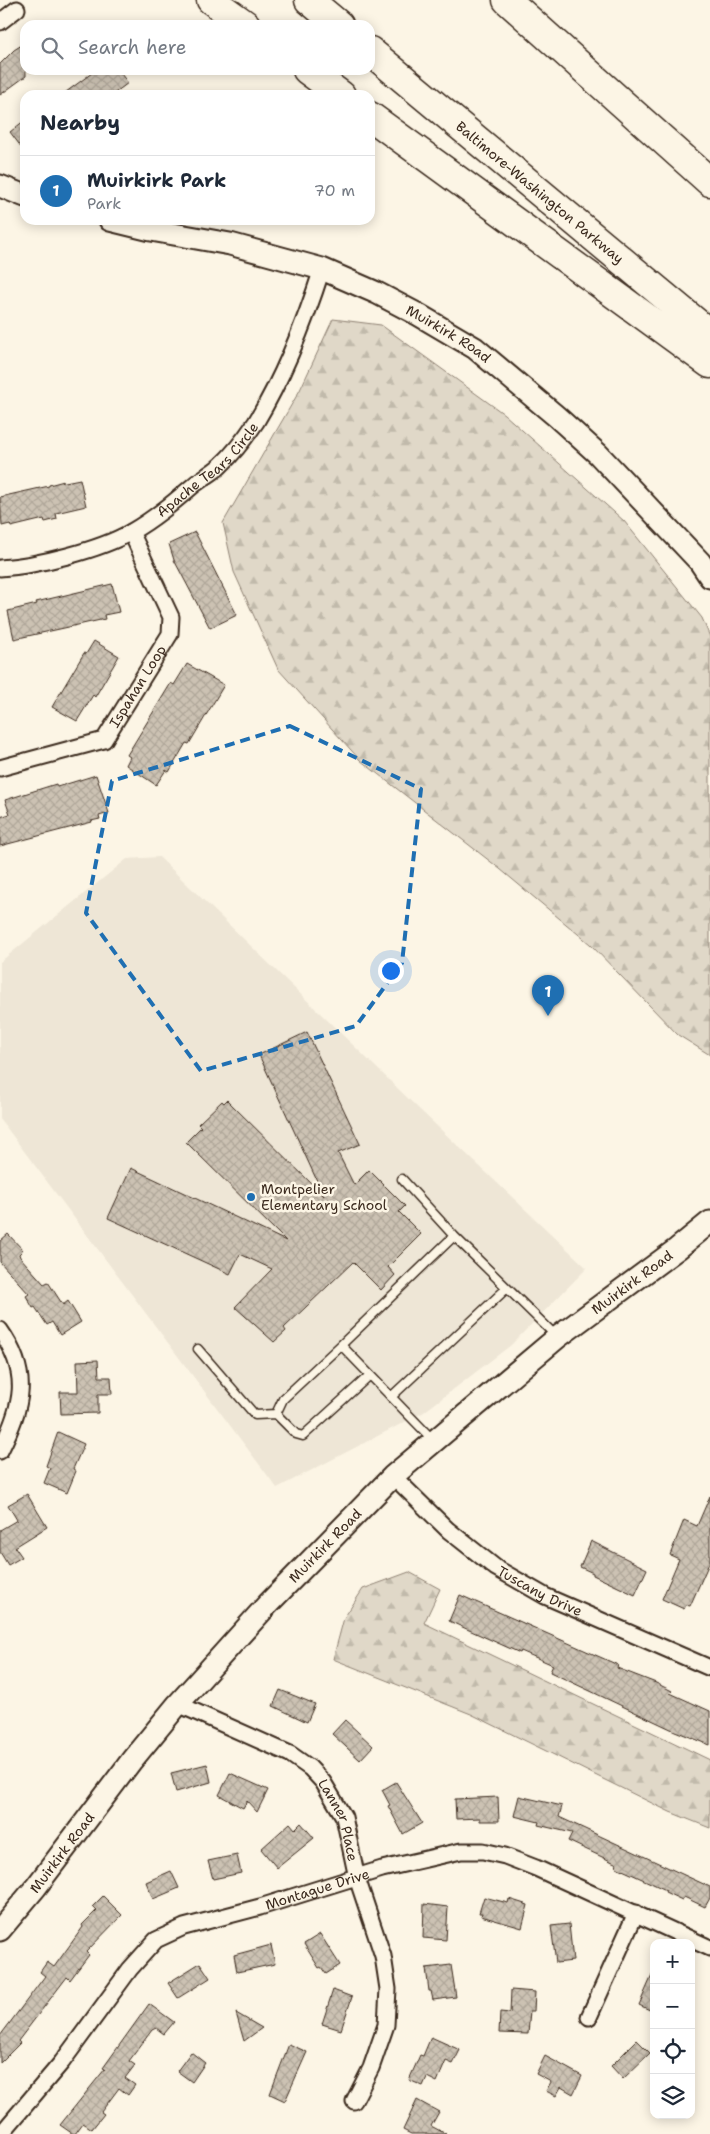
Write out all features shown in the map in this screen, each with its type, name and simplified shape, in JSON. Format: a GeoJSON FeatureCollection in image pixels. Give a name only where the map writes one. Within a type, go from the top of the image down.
{"type":"FeatureCollection","features":[{"type":"Feature","properties":{"kind":"highway"},"geometry":{"type":"LineString","coordinates":[[211,0],[239,20]]}},
{"type":"Feature","properties":{"kind":"highway"},"geometry":{"type":"LineString","coordinates":[[310,0],[333,20]]}},
{"type":"Feature","properties":{"kind":"highway"},"geometry":{"type":"LineString","coordinates":[[507,0],[710,182]]}},
{"type":"Feature","properties":{"kind":"highway","name":"Baltimore-Washington Parkway"},"geometry":{"type":"LineString","coordinates":[[375,55],[710,334]]}},
{"type":"Feature","properties":{"kind":"highway"},"geometry":{"type":"LineString","coordinates":[[314,75],[334,90]]}},
{"type":"Feature","properties":{"kind":"highway"},"geometry":{"type":"LineString","coordinates":[[375,120],[710,364]]}},
{"type":"Feature","properties":{"kind":"main road"},"geometry":{"type":"LineString","coordinates":[[0,186],[20,194]]}},
{"type":"Feature","properties":{"kind":"main road","name":"Muirkirk Road"},"geometry":{"type":"LineString","coordinates":[[130,225],[230,244],[322,269],[411,310],[475,348],[598,454],[700,562],[710,577]]}},
{"type":"Feature","properties":{"kind":"main road","name":"Muirkirk Road"},"geometry":{"type":"LineString","coordinates":[[0,1930],[36,1887],[132,1760],[178,1704],[268,1604],[393,1476],[558,1337],[677,1250],[710,1222]]}},
{"type":"Feature","properties":{"kind":"street"},"geometry":{"type":"LineString","coordinates":[[0,22],[17,9]]}},
{"type":"Feature","properties":{"kind":"street","name":"Apache Tears Circle"},"geometry":{"type":"LineString","coordinates":[[0,568],[68,555],[131,532],[219,467],[255,423],[294,348],[322,269]]}},
{"type":"Feature","properties":{"kind":"street","name":"Ispahan Loop"},"geometry":{"type":"LineString","coordinates":[[0,768],[104,740],[170,634],[170,617],[131,532]]}},
{"type":"Feature","properties":{"kind":"street"},"geometry":{"type":"LineString","coordinates":[[0,1330],[12,1348],[20,1371],[20,1398],[12,1426],[0,1451]]}},
{"type":"Feature","properties":{"kind":"street","name":"Tuscany Drive"},"geometry":{"type":"LineString","coordinates":[[393,1476],[448,1530],[496,1568],[545,1596],[708,1662]]}},
{"type":"Feature","properties":{"kind":"street","name":"Lanner Place"},"geometry":{"type":"LineString","coordinates":[[178,1704],[290,1754],[310,1768],[323,1782],[344,1817],[357,1878],[384,1956],[388,1989],[386,2025],[371,2068],[354,2100]]}},
{"type":"Feature","properties":{"kind":"street","name":"Montague Drive"},"geometry":{"type":"LineString","coordinates":[[1,2134],[62,2062],[130,1969],[156,1940],[184,1927],[260,1907],[382,1869],[461,1851],[483,1851],[505,1856],[536,1868],[710,1948]]}},
{"type":"Feature","properties":{"kind":"street"},"geometry":{"type":"LineString","coordinates":[[589,2017],[636,1913]]}},
{"type":"Feature","properties":{"kind":"lane"},"geometry":{"type":"LineString","coordinates":[[402,1179],[454,1236],[558,1337]]}},
{"type":"Feature","properties":{"kind":"lane"},"geometry":{"type":"LineString","coordinates":[[276,1414],[283,1399],[454,1236]]}},
{"type":"Feature","properties":{"kind":"lane"},"geometry":{"type":"LineString","coordinates":[[391,1397],[507,1288]]}},
{"type":"Feature","properties":{"kind":"lane"},"geometry":{"type":"LineString","coordinates":[[341,1345],[434,1441]]}},
{"type":"Feature","properties":{"kind":"lane"},"geometry":{"type":"LineString","coordinates":[[198,1349],[255,1415],[276,1414],[296,1434],[303,1436],[370,1376]]}},
{"type":"Feature","properties":{"kind":"highlighted area"},"geometry":{"type":"Polygon","coordinates":[[[290,726],[421,789],[402,963],[356,1026],[201,1071],[86,913],[112,781],[290,726]]]}},
{"type":"Feature","properties":{"kind":"shaded area"},"geometry":{"type":"Polygon","coordinates":[[[159,857],[420,1110],[587,1268],[511,1345],[424,1412],[277,1488],[0,1119],[0,962],[127,859],[159,857]]]}},
{"type":"Feature","properties":{"kind":"green space"},"geometry":{"type":"Polygon","coordinates":[[[333,319],[381,325],[504,414],[624,521],[702,618],[710,637],[710,1055],[678,1035],[590,944],[500,869],[360,760],[278,669],[234,572],[223,523],[300,390],[333,319]]]}},
{"type":"Feature","properties":{"kind":"green space"},"geometry":{"type":"Polygon","coordinates":[[[409,1572],[440,1589],[424,1623],[710,1760],[710,1828],[670,1812],[471,1714],[333,1659],[344,1618],[363,1589],[409,1572]]]}},
{"type":"Feature","properties":{"kind":"building"},"geometry":{"type":"Polygon","coordinates":[[[20,46],[20,75],[26,76],[0,95],[0,64],[20,46]]]}},
{"type":"Feature","properties":{"kind":"building"},"geometry":{"type":"Polygon","coordinates":[[[89,75],[122,75],[128,83],[119,90],[69,90],[89,75]]]}},
{"type":"Feature","properties":{"kind":"building"},"geometry":{"type":"Polygon","coordinates":[[[20,124],[20,145],[10,132],[20,124]]]}},
{"type":"Feature","properties":{"kind":"building"},"geometry":{"type":"Polygon","coordinates":[[[80,479],[86,506],[56,513],[57,519],[45,522],[44,519],[11,527],[10,524],[2,526],[0,497],[64,481],[80,479]]]}},
{"type":"Feature","properties":{"kind":"building"},"geometry":{"type":"Polygon","coordinates":[[[195,532],[237,615],[210,628],[174,560],[169,544],[195,532]]]}},
{"type":"Feature","properties":{"kind":"building"},"geometry":{"type":"Polygon","coordinates":[[[112,584],[119,612],[104,615],[105,619],[14,639],[8,611],[37,604],[36,602],[112,584]]]}},
{"type":"Feature","properties":{"kind":"building"},"geometry":{"type":"Polygon","coordinates":[[[94,641],[119,656],[95,697],[93,695],[77,721],[52,707],[84,653],[86,654],[94,641]]]}},
{"type":"Feature","properties":{"kind":"building"},"geometry":{"type":"Polygon","coordinates":[[[187,664],[224,685],[189,744],[186,743],[169,772],[166,770],[156,785],[126,765],[130,757],[127,755],[171,683],[174,685],[187,664]]]}},
{"type":"Feature","properties":{"kind":"building"},"geometry":{"type":"Polygon","coordinates":[[[96,775],[109,813],[99,816],[100,819],[92,822],[0,846],[0,817],[10,814],[5,800],[56,784],[57,787],[96,775]]]}},
{"type":"Feature","properties":{"kind":"building"},"geometry":{"type":"Polygon","coordinates":[[[307,1032],[360,1144],[338,1153],[354,1185],[369,1170],[405,1206],[399,1212],[421,1234],[388,1267],[395,1275],[381,1290],[353,1262],[284,1328],[286,1331],[274,1342],[235,1307],[272,1269],[240,1254],[230,1274],[108,1218],[131,1168],[286,1241],[186,1142],[201,1127],[198,1124],[222,1101],[224,1103],[227,1100],[324,1196],[259,1055],[307,1032]]]}},
{"type":"Feature","properties":{"kind":"building"},"geometry":{"type":"Polygon","coordinates":[[[8,1234],[23,1250],[19,1254],[20,1257],[44,1284],[48,1282],[63,1305],[68,1301],[81,1322],[60,1335],[52,1322],[47,1325],[26,1296],[29,1294],[0,1262],[0,1241],[8,1234]]]}},
{"type":"Feature","properties":{"kind":"building"},"geometry":{"type":"Polygon","coordinates":[[[98,1360],[99,1377],[111,1377],[112,1394],[98,1394],[98,1413],[61,1414],[60,1392],[78,1392],[77,1361],[98,1360]]]}},
{"type":"Feature","properties":{"kind":"building"},"geometry":{"type":"Polygon","coordinates":[[[58,1432],[84,1444],[73,1469],[76,1471],[67,1493],[44,1483],[50,1468],[46,1466],[58,1432]]]}},
{"type":"Feature","properties":{"kind":"building"},"geometry":{"type":"Polygon","coordinates":[[[27,1494],[47,1527],[15,1547],[22,1557],[8,1565],[0,1552],[0,1530],[17,1520],[8,1505],[27,1494]]]}},
{"type":"Feature","properties":{"kind":"building"},"geometry":{"type":"Polygon","coordinates":[[[710,1496],[710,1561],[690,1606],[686,1605],[684,1609],[662,1599],[679,1559],[670,1555],[684,1520],[697,1526],[710,1496]]]}},
{"type":"Feature","properties":{"kind":"building"},"geometry":{"type":"Polygon","coordinates":[[[591,1541],[647,1569],[635,1595],[580,1567],[591,1541]]]}},
{"type":"Feature","properties":{"kind":"building"},"geometry":{"type":"Polygon","coordinates":[[[460,1595],[618,1665],[617,1668],[656,1683],[672,1691],[670,1693],[710,1711],[710,1745],[675,1731],[550,1672],[553,1665],[521,1651],[520,1653],[449,1621],[460,1595]]]}},
{"type":"Feature","properties":{"kind":"building"},"geometry":{"type":"Polygon","coordinates":[[[280,1690],[315,1704],[307,1722],[273,1706],[280,1690]]]}},
{"type":"Feature","properties":{"kind":"building"},"geometry":{"type":"Polygon","coordinates":[[[345,1720],[373,1746],[360,1760],[332,1734],[345,1720]]]}},
{"type":"Feature","properties":{"kind":"building"},"geometry":{"type":"Polygon","coordinates":[[[207,1764],[211,1782],[176,1792],[171,1773],[207,1764]]]}},
{"type":"Feature","properties":{"kind":"building"},"geometry":{"type":"Polygon","coordinates":[[[230,1773],[268,1790],[257,1812],[247,1801],[243,1808],[219,1795],[230,1773]]]}},
{"type":"Feature","properties":{"kind":"building"},"geometry":{"type":"Polygon","coordinates":[[[396,1782],[422,1823],[403,1834],[382,1790],[396,1782]]]}},
{"type":"Feature","properties":{"kind":"building"},"geometry":{"type":"Polygon","coordinates":[[[519,1796],[562,1806],[559,1817],[710,1887],[710,1898],[705,1907],[684,1897],[682,1900],[665,1892],[666,1890],[616,1867],[617,1864],[568,1841],[572,1833],[538,1825],[539,1822],[514,1816],[519,1796]]]}},
{"type":"Feature","properties":{"kind":"building"},"geometry":{"type":"Polygon","coordinates":[[[498,1797],[499,1821],[480,1821],[480,1818],[456,1819],[455,1799],[498,1797]]]}},
{"type":"Feature","properties":{"kind":"building"},"geometry":{"type":"Polygon","coordinates":[[[290,1823],[295,1829],[301,1823],[314,1838],[277,1868],[261,1849],[290,1823]]]}},
{"type":"Feature","properties":{"kind":"building"},"geometry":{"type":"Polygon","coordinates":[[[237,1855],[241,1873],[213,1879],[208,1861],[237,1855]]]}},
{"type":"Feature","properties":{"kind":"building"},"geometry":{"type":"Polygon","coordinates":[[[171,1871],[179,1888],[153,1899],[146,1882],[171,1871]]]}},
{"type":"Feature","properties":{"kind":"building"},"geometry":{"type":"Polygon","coordinates":[[[103,1896],[122,1915],[86,1952],[89,1955],[70,1980],[67,1977],[18,2041],[20,2043],[0,2063],[0,2036],[45,1976],[40,1972],[47,1962],[54,1967],[83,1927],[82,1925],[97,1910],[93,1906],[103,1896]]]}},
{"type":"Feature","properties":{"kind":"building"},"geometry":{"type":"Polygon","coordinates":[[[484,1897],[508,1903],[509,1899],[528,1905],[522,1928],[481,1916],[482,1913],[479,1913],[484,1897]]]}},
{"type":"Feature","properties":{"kind":"building"},"geometry":{"type":"Polygon","coordinates":[[[424,1904],[448,1907],[446,1940],[423,1938],[424,1904]]]}},
{"type":"Feature","properties":{"kind":"building"},"geometry":{"type":"Polygon","coordinates":[[[569,1924],[573,1961],[556,1963],[551,1926],[569,1924]]]}},
{"type":"Feature","properties":{"kind":"building"},"geometry":{"type":"Polygon","coordinates":[[[320,1934],[340,1965],[326,1974],[321,1967],[319,1968],[304,1944],[320,1934]]]}},
{"type":"Feature","properties":{"kind":"building"},"geometry":{"type":"Polygon","coordinates":[[[271,1945],[275,1964],[237,1972],[234,1955],[271,1945]]]}},
{"type":"Feature","properties":{"kind":"building"},"geometry":{"type":"Polygon","coordinates":[[[200,1963],[210,1978],[178,1998],[168,1983],[200,1963]]]}},
{"type":"Feature","properties":{"kind":"building"},"geometry":{"type":"Polygon","coordinates":[[[451,1965],[456,1997],[433,2000],[431,1991],[429,1991],[426,1968],[451,1965]]]}},
{"type":"Feature","properties":{"kind":"building"},"geometry":{"type":"Polygon","coordinates":[[[650,1980],[650,2010],[639,2005],[650,1980]]]}},
{"type":"Feature","properties":{"kind":"building"},"geometry":{"type":"Polygon","coordinates":[[[333,1990],[352,1997],[341,2030],[322,2024],[333,1990]]]}},
{"type":"Feature","properties":{"kind":"building"},"geometry":{"type":"Polygon","coordinates":[[[511,1990],[535,1992],[534,2011],[530,2011],[528,2034],[499,2033],[500,2012],[510,2013],[511,1990]]]}},
{"type":"Feature","properties":{"kind":"building"},"geometry":{"type":"Polygon","coordinates":[[[149,2004],[174,2022],[164,2034],[156,2028],[152,2030],[129,2061],[135,2065],[125,2078],[135,2085],[128,2095],[119,2088],[101,2112],[104,2114],[92,2129],[83,2123],[73,2134],[60,2125],[105,2069],[103,2068],[149,2004]]]}},
{"type":"Feature","properties":{"kind":"building"},"geometry":{"type":"Polygon","coordinates":[[[236,2013],[262,2028],[244,2041],[236,2013]]]}},
{"type":"Feature","properties":{"kind":"building"},"geometry":{"type":"Polygon","coordinates":[[[431,2037],[460,2050],[453,2064],[446,2061],[437,2082],[427,2077],[423,2086],[409,2080],[420,2055],[423,2056],[431,2037]]]}},
{"type":"Feature","properties":{"kind":"building"},"geometry":{"type":"Polygon","coordinates":[[[637,2040],[650,2053],[623,2079],[611,2066],[637,2040]]]}},
{"type":"Feature","properties":{"kind":"building"},"geometry":{"type":"Polygon","coordinates":[[[289,2044],[307,2052],[285,2101],[270,2094],[289,2044]]]}},
{"type":"Feature","properties":{"kind":"building"},"geometry":{"type":"Polygon","coordinates":[[[191,2052],[205,2063],[192,2082],[177,2071],[191,2052]]]}},
{"type":"Feature","properties":{"kind":"building"},"geometry":{"type":"Polygon","coordinates":[[[545,2056],[582,2076],[573,2094],[561,2087],[556,2096],[546,2091],[551,2082],[536,2074],[545,2056]]]}},
{"type":"Feature","properties":{"kind":"building"},"geometry":{"type":"Polygon","coordinates":[[[417,2100],[439,2112],[431,2126],[446,2134],[411,2134],[403,2130],[417,2100]]]}},
{"type":"Feature","properties":{"kind":"place","name":"Muirkirk Park"},"geometry":{"type":"Point","coordinates":[548,1016]}},
{"type":"Feature","properties":{"kind":"place","name":"Montpelier Elementary School"},"geometry":{"type":"Point","coordinates":[251,1197]}}]}
